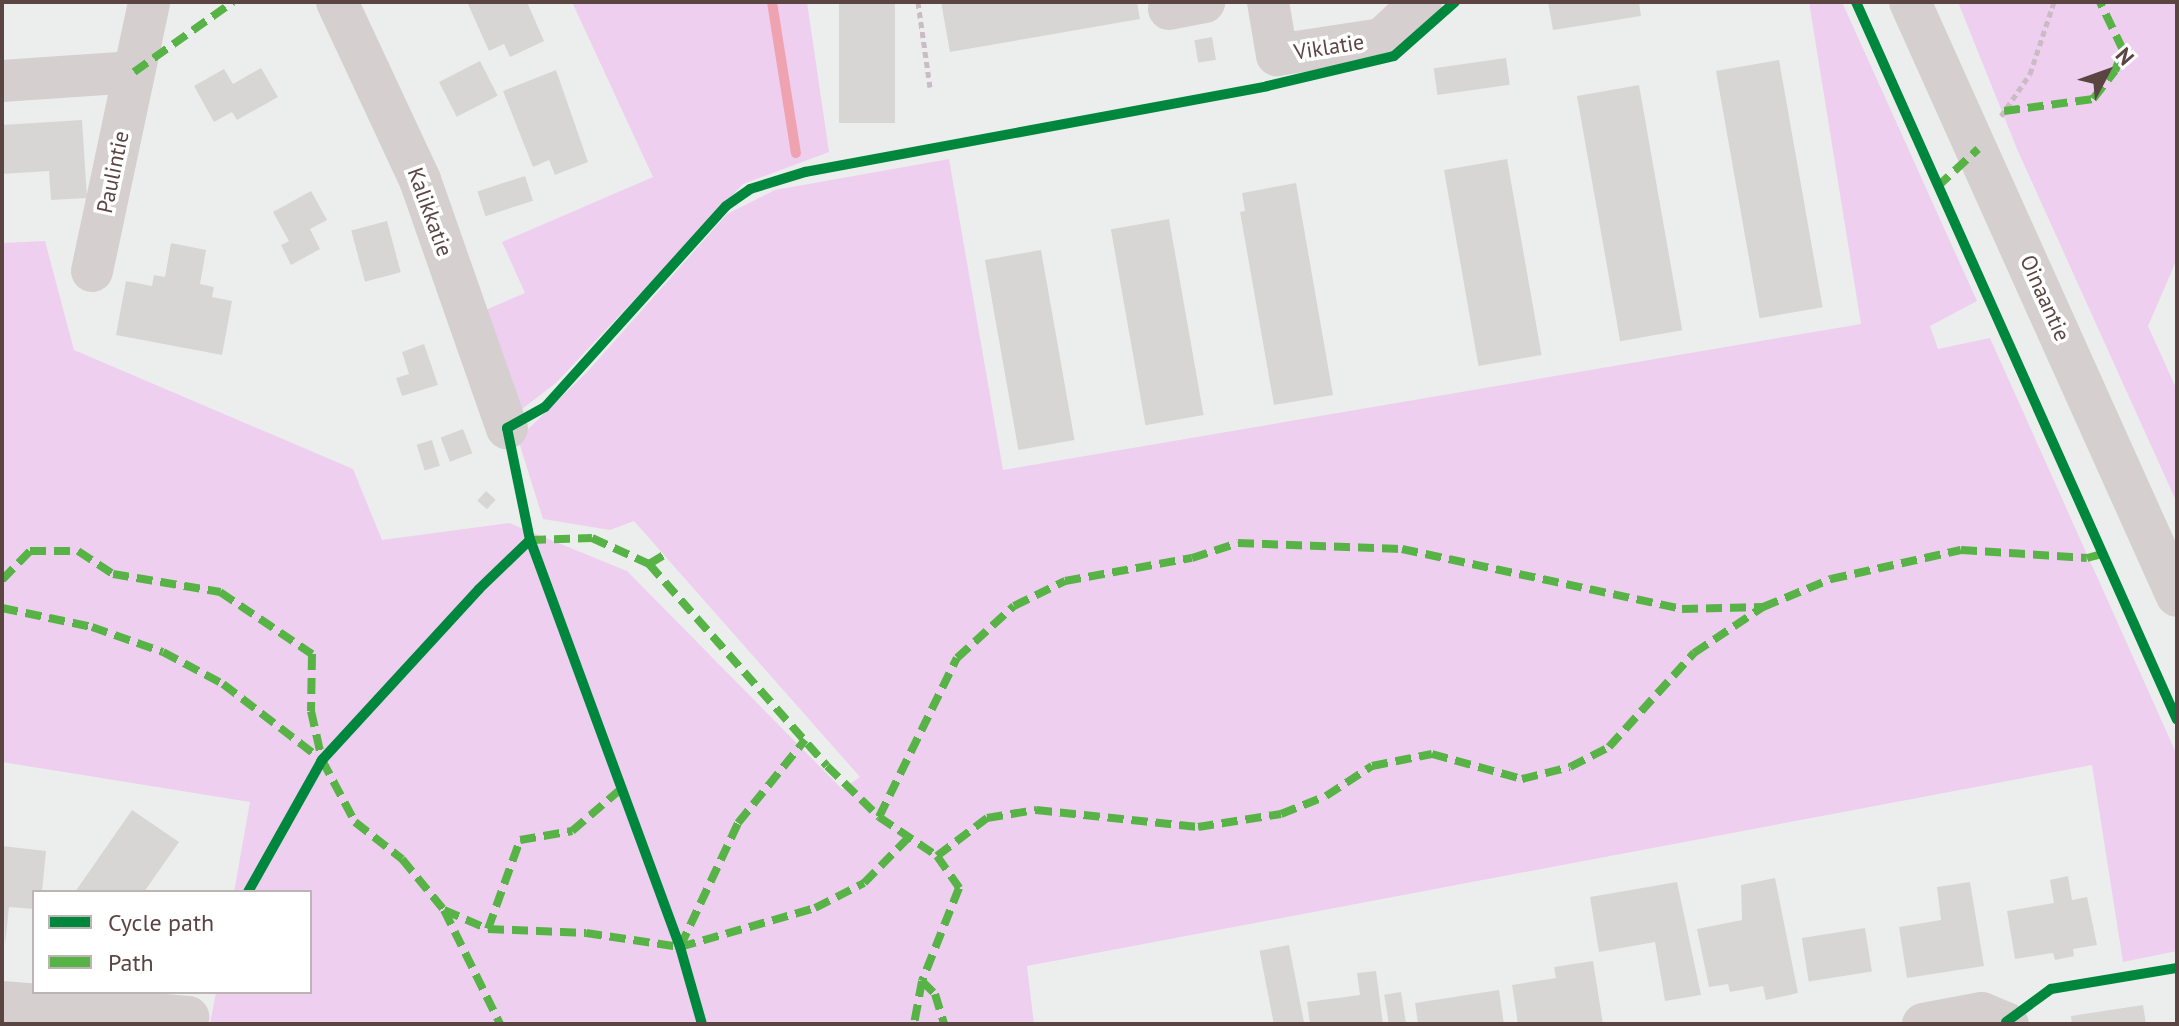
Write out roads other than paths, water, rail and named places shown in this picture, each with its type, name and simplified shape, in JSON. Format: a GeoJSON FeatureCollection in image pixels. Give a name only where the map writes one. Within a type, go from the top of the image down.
{"type":"FeatureCollection","features":[{"type":"Feature","properties":{"kind":"street","name":"Paulintie"},"geometry":{"type":"LineString","coordinates":[[92,271],[149,2]]}},
{"type":"Feature","properties":{"kind":"street","name":"Kalikkatie"},"geometry":{"type":"LineString","coordinates":[[337,2],[420,180],[507,428]]}},
{"type":"Feature","properties":{"kind":"street","name":"Viklatie"},"geometry":{"type":"LineString","coordinates":[[1268,2],[1277,55],[1382,39],[1421,2]]}},
{"type":"Feature","properties":{"kind":"street","name":"Oinaantie"},"geometry":{"type":"LineString","coordinates":[[1910,2],[2177,596]]}},
{"type":"Feature","properties":{"kind":"street"},"geometry":{"type":"LineString","coordinates":[[2,81],[134,72]]}},
{"type":"Feature","properties":{"kind":"street"},"geometry":{"type":"LineString","coordinates":[[2,1002],[188,1017]]}},
{"type":"Feature","properties":{"kind":"street"},"geometry":{"type":"LineString","coordinates":[[1923,1024],[1982,1013],[2008,1024]]}},
{"type":"Feature","properties":{"kind":"waterway"},"geometry":{"type":"LineString","coordinates":[[772,2],[796,153]]}}]}
